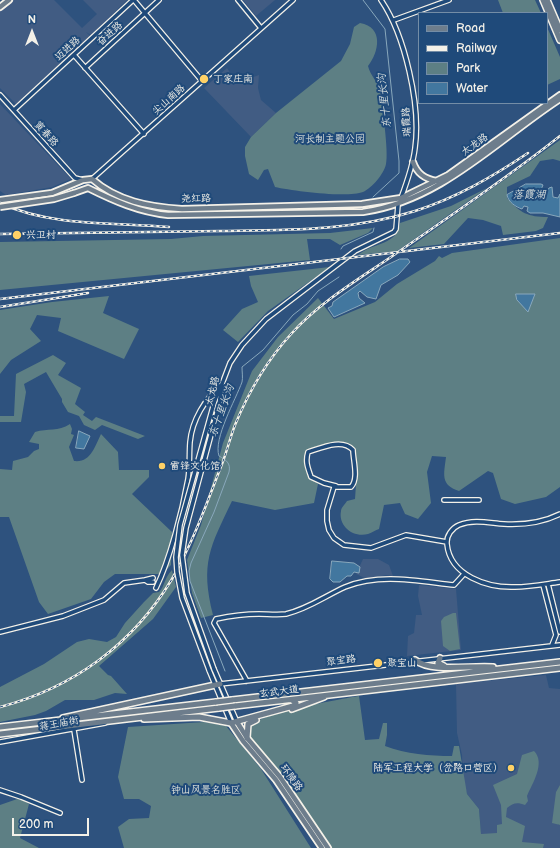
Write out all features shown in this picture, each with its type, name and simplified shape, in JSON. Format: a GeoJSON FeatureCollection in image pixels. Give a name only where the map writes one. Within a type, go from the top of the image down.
{"type":"FeatureCollection","features":[{"type":"Feature","properties":{"kind":"highway"},"geometry":{"type":"LineString","coordinates":[[543,0],[560,40]]}},
{"type":"Feature","properties":{"kind":"highway"},"geometry":{"type":"LineString","coordinates":[[547,0],[560,30]]}},
{"type":"Feature","properties":{"kind":"highway"},"geometry":{"type":"LineString","coordinates":[[440,658],[438,663],[445,667]]}},
{"type":"Feature","properties":{"kind":"highway"},"geometry":{"type":"LineString","coordinates":[[415,660],[427,666],[482,666],[504,668]]}},
{"type":"Feature","properties":{"kind":"highway","name":"玄武大道"},"geometry":{"type":"LineString","coordinates":[[0,727],[560,662]]}},
{"type":"Feature","properties":{"kind":"highway","name":"玄武大道"},"geometry":{"type":"LineString","coordinates":[[0,734],[560,668]]}},
{"type":"Feature","properties":{"kind":"highway"},"geometry":{"type":"LineString","coordinates":[[53,722],[99,709],[122,707],[217,684]]}},
{"type":"Feature","properties":{"kind":"highway"},"geometry":{"type":"LineString","coordinates":[[247,738],[247,728],[252,721],[297,708],[318,700],[326,695]]}},
{"type":"Feature","properties":{"kind":"highway"},"geometry":{"type":"LineString","coordinates":[[121,719],[154,720],[199,717],[234,722],[293,706],[296,703],[292,700]]}},
{"type":"Feature","properties":{"kind":"main road"},"geometry":{"type":"LineString","coordinates":[[0,7],[8,0]]}},
{"type":"Feature","properties":{"kind":"main road","name":"太龙路"},"geometry":{"type":"LineString","coordinates":[[548,103],[560,94]]}},
{"type":"Feature","properties":{"kind":"main road","name":"太龙路"},"geometry":{"type":"LineString","coordinates":[[398,204],[459,173],[560,99]]}},
{"type":"Feature","properties":{"kind":"main road","name":"太龙路"},"geometry":{"type":"LineString","coordinates":[[398,204],[401,198],[437,181],[469,161],[546,104]]}},
{"type":"Feature","properties":{"kind":"main road"},"geometry":{"type":"LineString","coordinates":[[413,162],[415,168],[423,176],[437,181]]}},
{"type":"Feature","properties":{"kind":"main road"},"geometry":{"type":"LineString","coordinates":[[0,200],[52,192],[83,180],[92,180]]}},
{"type":"Feature","properties":{"kind":"main road","name":"尧红路"},"geometry":{"type":"LineString","coordinates":[[92,180],[101,187],[123,198],[162,208],[182,209],[362,204],[401,198]]}},
{"type":"Feature","properties":{"kind":"main road","name":"尧红路"},"geometry":{"type":"LineString","coordinates":[[0,207],[54,199],[88,188],[148,213],[168,215],[363,212],[382,209],[398,204]]}},
{"type":"Feature","properties":{"kind":"main road","name":"环陵路"},"geometry":{"type":"LineString","coordinates":[[234,722],[280,777],[328,848]]}},
{"type":"Feature","properties":{"kind":"main road","name":"环陵路"},"geometry":{"type":"LineString","coordinates":[[234,722],[243,741],[276,780],[322,848]]}},
{"type":"Feature","properties":{"kind":"street"},"geometry":{"type":"LineString","coordinates":[[133,0],[146,13],[202,81]]}},
{"type":"Feature","properties":{"kind":"street","name":"迈进路"},"geometry":{"type":"LineString","coordinates":[[14,110],[133,0]]}},
{"type":"Feature","properties":{"kind":"street","name":"奋进路"},"geometry":{"type":"LineString","coordinates":[[85,68],[159,0]]}},
{"type":"Feature","properties":{"kind":"street"},"geometry":{"type":"LineString","coordinates":[[238,0],[261,28]]}},
{"type":"Feature","properties":{"kind":"street","name":"尖山南路"},"geometry":{"type":"LineString","coordinates":[[92,180],[293,0]]}},
{"type":"Feature","properties":{"kind":"street","name":"瑞霞路"},"geometry":{"type":"LineString","coordinates":[[381,0],[394,20],[405,57],[416,112],[417,132],[413,162],[401,198]]}},
{"type":"Feature","properties":{"kind":"street"},"geometry":{"type":"LineString","coordinates":[[394,20],[449,0]]}},
{"type":"Feature","properties":{"kind":"street"},"geometry":{"type":"LineString","coordinates":[[74,55],[144,134]]}},
{"type":"Feature","properties":{"kind":"street","name":"寅春路"},"geometry":{"type":"LineString","coordinates":[[0,95],[75,178],[83,180]]}},
{"type":"Feature","properties":{"kind":"street","name":"太龙路"},"geometry":{"type":"LineString","coordinates":[[217,684],[214,669],[187,593],[182,555],[186,528],[219,404],[222,384],[230,364],[242,345],[266,319],[355,251],[394,232],[396,229],[398,204]]}},
{"type":"Feature","properties":{"kind":"street"},"geometry":{"type":"LineString","coordinates":[[222,384],[214,403],[180,526],[176,557],[182,598],[209,670],[234,722]]}},
{"type":"Feature","properties":{"kind":"street"},"geometry":{"type":"LineString","coordinates":[[156,588],[162,576],[184,498],[188,477],[191,433],[205,401],[222,384]]}},
{"type":"Feature","properties":{"kind":"street"},"geometry":{"type":"LineString","coordinates":[[338,444],[351,448],[355,476],[353,484],[351,486],[336,486],[324,483],[311,477],[306,465],[308,452],[338,444]]}},
{"type":"Feature","properties":{"kind":"street"},"geometry":{"type":"LineString","coordinates":[[336,486],[334,487],[327,510],[327,521],[329,530],[334,538],[344,545],[370,548],[406,535],[447,542]]}},
{"type":"Feature","properties":{"kind":"street"},"geometry":{"type":"LineString","coordinates":[[444,500],[479,500]]}},
{"type":"Feature","properties":{"kind":"street"},"geometry":{"type":"LineString","coordinates":[[560,514],[536,523],[469,522],[458,526],[450,532],[447,542],[453,563],[464,574],[492,584],[512,587],[560,582]]}},
{"type":"Feature","properties":{"kind":"street"},"geometry":{"type":"LineString","coordinates":[[247,681],[214,624],[216,619],[231,616],[286,614],[319,602],[344,588],[361,582],[381,579],[401,579],[454,585],[464,574]]}},
{"type":"Feature","properties":{"kind":"street"},"geometry":{"type":"LineString","coordinates":[[0,632],[63,616],[104,600],[124,583],[153,580]]}},
{"type":"Feature","properties":{"kind":"street"},"geometry":{"type":"LineString","coordinates":[[546,584],[560,632]]}},
{"type":"Feature","properties":{"kind":"street"},"geometry":{"type":"LineString","coordinates":[[546,584],[556,635],[552,645]]}},
{"type":"Feature","properties":{"kind":"street","name":"聚宝路"},"geometry":{"type":"LineString","coordinates":[[217,684],[415,660],[560,645]]}},
{"type":"Feature","properties":{"kind":"street","name":"蒋王庙街"},"geometry":{"type":"LineString","coordinates":[[0,742],[97,726],[121,719]]}},
{"type":"Feature","properties":{"kind":"street"},"geometry":{"type":"LineString","coordinates":[[74,730],[82,780]]}},
{"type":"Feature","properties":{"kind":"street"},"geometry":{"type":"LineString","coordinates":[[0,790],[21,796],[60,813]]}},
{"type":"Feature","properties":{"kind":"shaded area"},"geometry":{"type":"Polygon","coordinates":[[[13,0],[54,0],[82,28],[97,14],[83,0],[127,0],[91,35],[86,32],[90,36],[16,104],[0,88],[0,10],[13,0]]]}},
{"type":"Feature","properties":{"kind":"shaded area"},"geometry":{"type":"Polygon","coordinates":[[[243,0],[275,0],[256,16],[243,0]]]}},
{"type":"Feature","properties":{"kind":"shaded area"},"geometry":{"type":"Polygon","coordinates":[[[227,68],[237,83],[259,75],[258,88],[261,100],[276,113],[251,137],[204,88],[227,68]]]}},
{"type":"Feature","properties":{"kind":"shaded area"},"geometry":{"type":"Polygon","coordinates":[[[0,104],[71,179],[52,187],[6,195],[0,191],[0,104]]]}},
{"type":"Feature","properties":{"kind":"shaded area"},"geometry":{"type":"Polygon","coordinates":[[[363,559],[378,559],[389,565],[393,576],[386,575],[367,579],[356,574],[363,559]]]}},
{"type":"Feature","properties":{"kind":"shaded area"},"geometry":{"type":"Polygon","coordinates":[[[419,585],[456,589],[461,650],[407,656],[408,636],[414,633],[416,615],[422,615],[418,596],[419,585]]]}},
{"type":"Feature","properties":{"kind":"shaded area","name":"陆军工程大学（岔路口营区）"},"geometry":{"type":"Polygon","coordinates":[[[546,675],[549,688],[560,689],[560,816],[558,825],[560,825],[560,848],[473,848],[481,834],[479,809],[467,794],[463,781],[462,755],[457,733],[456,684],[546,675]]]}},
{"type":"Feature","properties":{"kind":"green space"},"geometry":{"type":"Polygon","coordinates":[[[498,0],[535,0],[541,12],[503,12],[498,0]]]}},
{"type":"Feature","properties":{"kind":"green space","name":"河长制主题公园"},"geometry":{"type":"Polygon","coordinates":[[[360,23],[368,25],[373,29],[377,41],[375,54],[368,66],[380,91],[385,128],[387,158],[385,168],[380,176],[363,192],[355,194],[333,194],[275,187],[268,169],[264,170],[258,180],[249,174],[245,156],[245,147],[251,137],[276,113],[341,61],[350,44],[354,27],[360,23]]]}},
{"type":"Feature","properties":{"kind":"green space"},"geometry":{"type":"Polygon","coordinates":[[[548,29],[560,57],[560,79],[548,85],[548,29]]]}},
{"type":"Feature","properties":{"kind":"green space"},"geometry":{"type":"Polygon","coordinates":[[[560,140],[560,161],[553,159],[540,161],[530,176],[507,187],[507,198],[520,211],[530,215],[548,217],[543,228],[536,231],[503,235],[501,226],[483,220],[468,218],[444,244],[409,248],[560,140]]]}},
{"type":"Feature","properties":{"kind":"green space"},"geometry":{"type":"Polygon","coordinates":[[[487,188],[397,251],[358,255],[390,239],[395,235],[400,223],[451,206],[487,188]]]}},
{"type":"Feature","properties":{"kind":"green space"},"geometry":{"type":"Polygon","coordinates":[[[373,228],[368,233],[340,245],[330,239],[307,239],[310,260],[0,290],[0,242],[171,239],[203,236],[330,233],[373,228]]]}},
{"type":"Feature","properties":{"kind":"green space"},"geometry":{"type":"Polygon","coordinates":[[[560,238],[560,487],[546,497],[515,504],[501,499],[493,473],[488,471],[459,491],[453,489],[446,482],[444,474],[446,457],[432,456],[427,472],[431,503],[418,519],[405,514],[400,503],[384,505],[379,529],[362,535],[348,530],[344,526],[341,516],[341,511],[347,501],[355,499],[357,470],[354,448],[342,442],[306,451],[305,461],[308,473],[318,484],[314,503],[275,510],[232,501],[213,544],[207,568],[207,582],[213,615],[201,618],[192,593],[187,560],[201,525],[223,443],[252,371],[278,337],[318,298],[334,319],[375,302],[397,284],[435,261],[439,256],[442,258],[452,253],[560,238]]]}},
{"type":"Feature","properties":{"kind":"green space"},"geometry":{"type":"Polygon","coordinates":[[[330,267],[268,311],[238,342],[223,330],[242,309],[258,302],[251,286],[249,276],[330,267]]]}},
{"type":"Feature","properties":{"kind":"green space"},"geometry":{"type":"Polygon","coordinates":[[[109,296],[103,313],[139,329],[124,359],[58,331],[61,318],[37,315],[30,329],[41,341],[11,360],[0,374],[0,310],[52,302],[109,296]]]}},
{"type":"Feature","properties":{"kind":"green space"},"geometry":{"type":"Polygon","coordinates":[[[53,355],[66,363],[58,375],[81,388],[75,404],[85,412],[83,415],[92,421],[96,417],[145,436],[138,439],[102,425],[95,430],[84,425],[79,416],[68,412],[46,372],[24,384],[26,392],[21,422],[0,422],[0,416],[14,416],[16,374],[53,355]]]}},
{"type":"Feature","properties":{"kind":"green space"},"geometry":{"type":"Polygon","coordinates":[[[70,424],[72,429],[71,434],[74,435],[69,447],[74,461],[85,459],[92,453],[101,434],[118,452],[119,470],[149,470],[149,477],[132,494],[172,532],[171,565],[162,574],[115,574],[104,582],[91,599],[48,614],[39,602],[9,517],[0,517],[0,469],[12,470],[13,461],[28,457],[34,451],[39,449],[39,444],[29,442],[35,432],[57,429],[70,424]]]}},
{"type":"Feature","properties":{"kind":"green space"},"geometry":{"type":"Polygon","coordinates":[[[172,570],[176,587],[153,619],[99,666],[111,676],[127,694],[115,693],[94,700],[65,700],[46,711],[35,715],[0,722],[0,687],[44,664],[77,642],[89,639],[107,642],[116,637],[125,623],[144,602],[153,593],[159,592],[167,576],[172,570]]]}},
{"type":"Feature","properties":{"kind":"green space"},"geometry":{"type":"Polygon","coordinates":[[[456,613],[460,649],[450,651],[443,646],[441,621],[444,617],[456,613]]]}},
{"type":"Feature","properties":{"kind":"green space"},"geometry":{"type":"Polygon","coordinates":[[[359,696],[365,740],[379,739],[383,723],[387,723],[385,746],[393,749],[418,754],[452,756],[454,746],[459,746],[467,794],[479,809],[481,834],[497,833],[497,825],[502,824],[501,805],[493,785],[517,774],[522,755],[534,751],[539,761],[535,780],[527,796],[528,801],[525,805],[517,803],[509,806],[507,808],[506,817],[525,826],[522,842],[544,844],[543,848],[330,848],[282,775],[251,738],[248,728],[256,722],[283,712],[319,703],[359,696]]]}},
{"type":"Feature","properties":{"kind":"green space","name":"钟山风景名胜区"},"geometry":{"type":"Polygon","coordinates":[[[204,722],[226,726],[261,769],[311,848],[124,848],[118,827],[129,819],[149,818],[151,806],[139,799],[124,799],[118,777],[128,727],[204,722]]]}},
{"type":"Feature","properties":{"kind":"green space"},"geometry":{"type":"Polygon","coordinates":[[[560,785],[560,825],[552,823],[556,792],[560,785]]]}},
{"type":"Feature","properties":{"kind":"green space"},"geometry":{"type":"Polygon","coordinates":[[[20,798],[29,804],[20,838],[39,848],[0,848],[0,805],[20,798]]]}},
{"type":"Feature","properties":{"kind":"water","name":"落霞湖"},"geometry":{"type":"Polygon","coordinates":[[[526,184],[543,185],[540,192],[545,194],[549,188],[552,187],[553,197],[558,198],[560,194],[560,217],[543,213],[530,213],[527,211],[528,207],[524,206],[522,209],[515,206],[507,195],[526,184]]]}},
{"type":"Feature","properties":{"kind":"water"},"geometry":{"type":"Polygon","coordinates":[[[400,259],[408,259],[410,262],[398,275],[381,285],[376,299],[367,297],[360,291],[358,293],[359,298],[365,303],[334,317],[328,308],[332,306],[333,302],[383,267],[400,259]]]}},
{"type":"Feature","properties":{"kind":"water"},"geometry":{"type":"Polygon","coordinates":[[[516,294],[535,294],[528,312],[517,300],[516,294]]]}},
{"type":"Feature","properties":{"kind":"water"},"geometry":{"type":"Polygon","coordinates":[[[79,431],[90,436],[84,449],[76,448],[79,431]]]}},
{"type":"Feature","properties":{"kind":"water"},"geometry":{"type":"Polygon","coordinates":[[[332,561],[354,563],[360,567],[359,573],[354,572],[351,576],[347,576],[340,582],[333,582],[330,579],[332,561]]]}},
{"type":"Feature","properties":{"kind":"waterway","name":"东十里长沟"},"geometry":{"type":"LineString","coordinates":[[363,0],[385,29],[399,161],[399,173],[373,197]]}},
{"type":"Feature","properties":{"kind":"waterway","name":"东十里长沟"},"geometry":{"type":"LineString","coordinates":[[341,249],[343,246],[373,232],[374,228]]}},
{"type":"Feature","properties":{"kind":"waterway","name":"东十里长沟"},"geometry":{"type":"LineString","coordinates":[[225,671],[190,581],[189,571],[229,472],[227,462],[219,456],[219,440],[226,419],[242,382],[242,367],[263,350],[293,315],[307,304],[318,291],[339,277]]}},
{"type":"Feature","properties":{"kind":"railway"},"geometry":{"type":"LineString","coordinates":[[0,707],[27,699],[76,675],[99,660],[120,643],[139,624],[172,579],[180,565],[205,508],[235,425],[246,400],[259,376],[292,333],[314,312],[339,292],[519,168],[560,136]]}},
{"type":"Feature","properties":{"kind":"railway"},"geometry":{"type":"LineString","coordinates":[[0,234],[294,230],[343,226],[391,218],[430,206],[445,200],[487,178],[528,153]]}},
{"type":"Feature","properties":{"kind":"railway"},"geometry":{"type":"LineString","coordinates":[[0,203],[20,211],[62,220],[169,227]]}},
{"type":"Feature","properties":{"kind":"railway"},"geometry":{"type":"LineString","coordinates":[[0,299],[560,233]]}},
{"type":"Feature","properties":{"kind":"railway"},"geometry":{"type":"LineString","coordinates":[[0,307],[88,293]]}},
{"type":"Feature","properties":{"kind":"place","name":"丁家庄南"},"geometry":{"type":"Point","coordinates":[204,79]}},
{"type":"Feature","properties":{"kind":"place","name":"兴卫村"},"geometry":{"type":"Point","coordinates":[17,235]}},
{"type":"Feature","properties":{"kind":"place","name":"雷锋文化馆"},"geometry":{"type":"Point","coordinates":[162,466]}},
{"type":"Feature","properties":{"kind":"place","name":"聚宝山"},"geometry":{"type":"Point","coordinates":[378,663]}},
{"type":"Feature","properties":{"kind":"place","name":"陆军工程大学（岔路口营区）"},"geometry":{"type":"Point","coordinates":[511,768]}}]}
